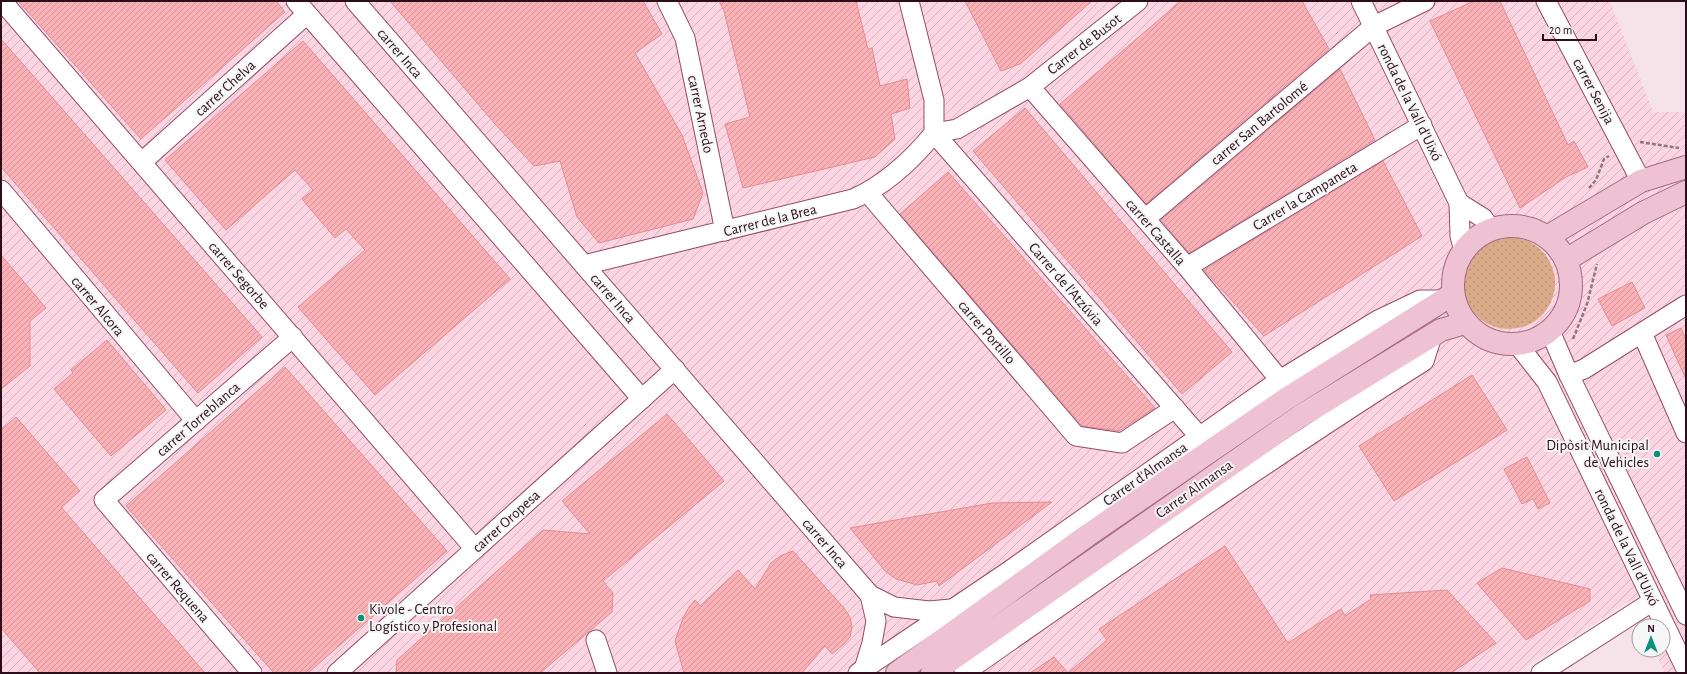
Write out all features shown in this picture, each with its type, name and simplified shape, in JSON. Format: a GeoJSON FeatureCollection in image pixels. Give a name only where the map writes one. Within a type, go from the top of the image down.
{"type":"FeatureCollection","features":[{"type":"Feature","properties":{"kind":"main road"},"geometry":{"type":"LineString","coordinates":[[1547,237],[1641,181],[1686,167]]}},
{"type":"Feature","properties":{"kind":"main road"},"geometry":{"type":"LineString","coordinates":[[1566,260],[1643,214],[1686,192]]}},
{"type":"Feature","properties":{"kind":"main road"},"geometry":{"type":"LineString","coordinates":[[1507,226],[1526,228],[1547,237],[1562,253],[1566,260],[1572,279],[1571,294],[1567,310],[1560,321],[1540,338],[1518,345],[1504,344],[1487,339],[1477,333],[1466,323],[1448,297],[1457,262],[1464,251],[1481,235],[1491,230],[1507,226]]}},
{"type":"Feature","properties":{"kind":"main road","name":"Carrer d'Almansa"},"geometry":{"type":"LineString","coordinates":[[897,673],[1088,535],[1280,404],[1448,297]]}},
{"type":"Feature","properties":{"kind":"main road","name":"Carrer Almansa"},"geometry":{"type":"LineString","coordinates":[[932,673],[1299,417],[1441,330],[1466,323]]}},
{"type":"Feature","properties":{"kind":"street","name":"carrer Segorbe"},"geometry":{"type":"LineString","coordinates":[[2,1],[475,549]]}},
{"type":"Feature","properties":{"kind":"street","name":"carrer Inca"},"geometry":{"type":"LineString","coordinates":[[355,1],[870,595]]}},
{"type":"Feature","properties":{"kind":"street","name":"carrer Arnedo"},"geometry":{"type":"LineString","coordinates":[[667,1],[685,38],[725,231]]}},
{"type":"Feature","properties":{"kind":"street"},"geometry":{"type":"LineString","coordinates":[[909,1],[934,100],[934,133],[957,128],[1030,87]]}},
{"type":"Feature","properties":{"kind":"street","name":"Carrer de Busot"},"geometry":{"type":"LineString","coordinates":[[1030,87],[1138,1]]}},
{"type":"Feature","properties":{"kind":"street","name":"ronda de la Vall d'Uixó"},"geometry":{"type":"LineString","coordinates":[[1360,1],[1374,26],[1459,203],[1460,236],[1464,251]]}},
{"type":"Feature","properties":{"kind":"street"},"geometry":{"type":"LineString","coordinates":[[1374,26],[1425,1]]}},
{"type":"Feature","properties":{"kind":"street","name":"carrer Senija"},"geometry":{"type":"LineString","coordinates":[[1546,1],[1641,181]]}},
{"type":"Feature","properties":{"kind":"street","name":"carrer Chelva"},"geometry":{"type":"LineString","coordinates":[[142,162],[302,7]]}},
{"type":"Feature","properties":{"kind":"street"},"geometry":{"type":"LineString","coordinates":[[302,7],[642,399]]}},
{"type":"Feature","properties":{"kind":"street","name":"carrer San Bartolomé"},"geometry":{"type":"LineString","coordinates":[[1145,219],[1374,26]]}},
{"type":"Feature","properties":{"kind":"street","name":"carrer Castalla"},"geometry":{"type":"LineString","coordinates":[[1030,87],[1187,267],[1280,380]]}},
{"type":"Feature","properties":{"kind":"street","name":"Carrer la Campaneta"},"geometry":{"type":"LineString","coordinates":[[1187,267],[1422,125]]}},
{"type":"Feature","properties":{"kind":"street","name":"Carrer de la Brea"},"geometry":{"type":"LineString","coordinates":[[584,265],[837,204],[868,193],[903,165],[934,133]]}},
{"type":"Feature","properties":{"kind":"street","name":"Carrer de l'Atzúvia"},"geometry":{"type":"LineString","coordinates":[[934,133],[1199,436]]}},
{"type":"Feature","properties":{"kind":"street","name":"carrer Alcora"},"geometry":{"type":"LineString","coordinates":[[1,190],[196,421]]}},
{"type":"Feature","properties":{"kind":"street","name":"carrer Portillo"},"geometry":{"type":"LineString","coordinates":[[868,193],[1076,436],[1122,443],[1175,408]]}},
{"type":"Feature","properties":{"kind":"street"},"geometry":{"type":"LineString","coordinates":[[1459,203],[1483,218],[1491,230]]}},
{"type":"Feature","properties":{"kind":"street","name":"Carrer d'Almansa"},"geometry":{"type":"LineString","coordinates":[[861,671],[1009,571],[1280,380],[1385,317],[1420,300],[1448,297]]}},
{"type":"Feature","properties":{"kind":"street"},"geometry":{"type":"LineString","coordinates":[[1569,375],[1584,369],[1685,308]]}},
{"type":"Feature","properties":{"kind":"street","name":"ronda de la Vall d'Uixó"},"geometry":{"type":"LineString","coordinates":[[1550,331],[1569,375],[1686,615]]}},
{"type":"Feature","properties":{"kind":"street"},"geometry":{"type":"LineString","coordinates":[[1642,333],[1686,432]]}},
{"type":"Feature","properties":{"kind":"street"},"geometry":{"type":"LineString","coordinates":[[964,673],[981,667],[1205,504],[1334,418],[1424,361],[1432,336]]}},
{"type":"Feature","properties":{"kind":"street","name":"carrer Torreblanca"},"geometry":{"type":"LineString","coordinates":[[104,500],[293,338]]}},
{"type":"Feature","properties":{"kind":"street","name":"ronda de la Vall d'Uixó"},"geometry":{"type":"LineString","coordinates":[[1518,345],[1547,382],[1686,669]]}},
{"type":"Feature","properties":{"kind":"street","name":"carrer Oropesa"},"geometry":{"type":"LineString","coordinates":[[337,673],[675,369]]}},
{"type":"Feature","properties":{"kind":"street","name":"carrer Requena"},"geometry":{"type":"LineString","coordinates":[[104,500],[252,673]]}},
{"type":"Feature","properties":{"kind":"street"},"geometry":{"type":"LineString","coordinates":[[870,595],[894,607],[929,611],[952,609]]}},
{"type":"Feature","properties":{"kind":"street"},"geometry":{"type":"LineString","coordinates":[[861,671],[872,643],[876,621],[870,595]]}},
{"type":"Feature","properties":{"kind":"street"},"geometry":{"type":"LineString","coordinates":[[1541,673],[1653,601]]}},
{"type":"Feature","properties":{"kind":"street"},"geometry":{"type":"LineString","coordinates":[[596,640],[607,673]]}},
{"type":"Feature","properties":{"kind":"path"},"geometry":{"type":"LineString","coordinates":[[1572,342],[1587,304],[1597,264],[1601,261]]}},
{"type":"Feature","properties":{"kind":"shaded area"},"geometry":{"type":"Polygon","coordinates":[[[1,1],[1610,1],[1653,112],[1686,112],[1686,673],[1665,673],[1658,658],[1671,658],[1671,618],[1639,618],[1631,600],[1516,673],[957,673],[915,624],[841,673],[1,673],[1,1]]]}},
{"type":"Feature","properties":{"kind":"shaded area"},"geometry":{"type":"Polygon","coordinates":[[[1509,237],[1527,240],[1542,250],[1552,265],[1555,283],[1552,301],[1542,316],[1527,326],[1509,329],[1491,326],[1476,316],[1466,301],[1463,283],[1466,265],[1476,250],[1491,240],[1509,237]]]}},
{"type":"Feature","properties":{"kind":"building"},"geometry":{"type":"Polygon","coordinates":[[[18,1],[276,1],[285,12],[141,139],[18,1]]]}},
{"type":"Feature","properties":{"kind":"building"},"geometry":{"type":"Polygon","coordinates":[[[390,1],[643,1],[662,34],[635,53],[682,135],[703,193],[693,219],[599,243],[577,217],[560,161],[534,166],[495,124],[390,1]]]}},
{"type":"Feature","properties":{"kind":"building"},"geometry":{"type":"Polygon","coordinates":[[[719,1],[856,1],[868,49],[872,48],[880,86],[907,79],[910,108],[891,114],[895,139],[875,157],[743,188],[725,124],[750,117],[724,11],[719,1]]]}},
{"type":"Feature","properties":{"kind":"building"},"geometry":{"type":"Polygon","coordinates":[[[965,1],[1092,1],[1020,64],[1001,71],[965,1]]]}},
{"type":"Feature","properties":{"kind":"building"},"geometry":{"type":"Polygon","coordinates":[[[1181,1],[1302,1],[1329,49],[1146,204],[1060,104],[1181,1]]]}},
{"type":"Feature","properties":{"kind":"building"},"geometry":{"type":"Polygon","coordinates":[[[1474,1],[1500,1],[1568,145],[1574,141],[1588,167],[1566,177],[1520,208],[1430,21],[1474,1]]]}},
{"type":"Feature","properties":{"kind":"building"},"geometry":{"type":"Polygon","coordinates":[[[1,39],[262,337],[198,393],[1,167],[1,39]]]}},
{"type":"Feature","properties":{"kind":"building"},"geometry":{"type":"Polygon","coordinates":[[[303,41],[510,279],[375,395],[298,307],[365,250],[346,229],[335,238],[302,199],[313,190],[295,170],[226,230],[165,160],[303,41]]]}},
{"type":"Feature","properties":{"kind":"building"},"geometry":{"type":"Polygon","coordinates":[[[1340,69],[1375,140],[1189,253],[1161,220],[1340,69]]]}},
{"type":"Feature","properties":{"kind":"building"},"geometry":{"type":"Polygon","coordinates":[[[1025,108],[1232,352],[1182,394],[973,151],[1025,108]]]}},
{"type":"Feature","properties":{"kind":"building"},"geometry":{"type":"Polygon","coordinates":[[[1383,161],[1422,236],[1264,336],[1204,270],[1383,161]]]}},
{"type":"Feature","properties":{"kind":"building"},"geometry":{"type":"Polygon","coordinates":[[[948,172],[1155,408],[1119,431],[1082,426],[900,214],[948,172]]]}},
{"type":"Feature","properties":{"kind":"building"},"geometry":{"type":"Polygon","coordinates":[[[1,255],[46,308],[30,321],[30,366],[1,389],[1,255]]]}},
{"type":"Feature","properties":{"kind":"building"},"geometry":{"type":"Polygon","coordinates":[[[1632,282],[1645,308],[1612,326],[1598,299],[1632,282]]]}},
{"type":"Feature","properties":{"kind":"building"},"geometry":{"type":"Polygon","coordinates":[[[1681,328],[1686,339],[1686,379],[1666,335],[1681,328]]]}},
{"type":"Feature","properties":{"kind":"building"},"geometry":{"type":"Polygon","coordinates":[[[107,340],[166,410],[111,456],[54,389],[73,373],[71,370],[107,340]]]}},
{"type":"Feature","properties":{"kind":"building"},"geometry":{"type":"Polygon","coordinates":[[[285,367],[447,551],[308,673],[274,673],[126,506],[285,367]]]}},
{"type":"Feature","properties":{"kind":"building"},"geometry":{"type":"Polygon","coordinates":[[[1472,375],[1507,430],[1394,501],[1359,446],[1472,375]]]}},
{"type":"Feature","properties":{"kind":"building"},"geometry":{"type":"Polygon","coordinates":[[[667,414],[724,481],[603,581],[613,593],[612,612],[540,673],[396,673],[397,660],[543,530],[590,534],[562,501],[667,414]]]}},
{"type":"Feature","properties":{"kind":"building"},"geometry":{"type":"Polygon","coordinates":[[[16,417],[80,491],[61,507],[205,673],[40,673],[1,628],[1,430],[16,417]]]}},
{"type":"Feature","properties":{"kind":"building"},"geometry":{"type":"Polygon","coordinates":[[[1527,457],[1550,503],[1538,509],[1533,499],[1522,504],[1504,469],[1527,457]]]}},
{"type":"Feature","properties":{"kind":"building"},"geometry":{"type":"Polygon","coordinates":[[[1052,502],[939,586],[937,581],[917,585],[896,579],[885,571],[850,528],[992,503],[1052,502]]]}},
{"type":"Feature","properties":{"kind":"building"},"geometry":{"type":"Polygon","coordinates":[[[1225,546],[1288,643],[1341,609],[1345,616],[1371,599],[1370,595],[1447,590],[1496,643],[1451,673],[1068,673],[1107,640],[1099,629],[1225,546]]]}},
{"type":"Feature","properties":{"kind":"building"},"geometry":{"type":"Polygon","coordinates":[[[793,551],[844,608],[850,617],[852,627],[850,637],[844,644],[832,654],[825,646],[802,673],[684,673],[675,641],[683,618],[695,600],[700,606],[738,570],[755,589],[771,563],[780,556],[793,551]]]}},
{"type":"Feature","properties":{"kind":"building"},"geometry":{"type":"Polygon","coordinates":[[[1502,568],[1590,589],[1590,601],[1526,640],[1477,583],[1502,568]]]}},
{"type":"Feature","properties":{"kind":"building"},"geometry":{"type":"Polygon","coordinates":[[[1054,657],[1068,673],[1030,673],[1054,657]]]}},
{"type":"Feature","properties":{"kind":"place","name":"Dipòsit Municipal de Vehicles"},"geometry":{"type":"Point","coordinates":[1657,454]}},
{"type":"Feature","properties":{"kind":"place","name":"Kivole - Centro Logístico y Profesional"},"geometry":{"type":"Point","coordinates":[361,618]}}]}
